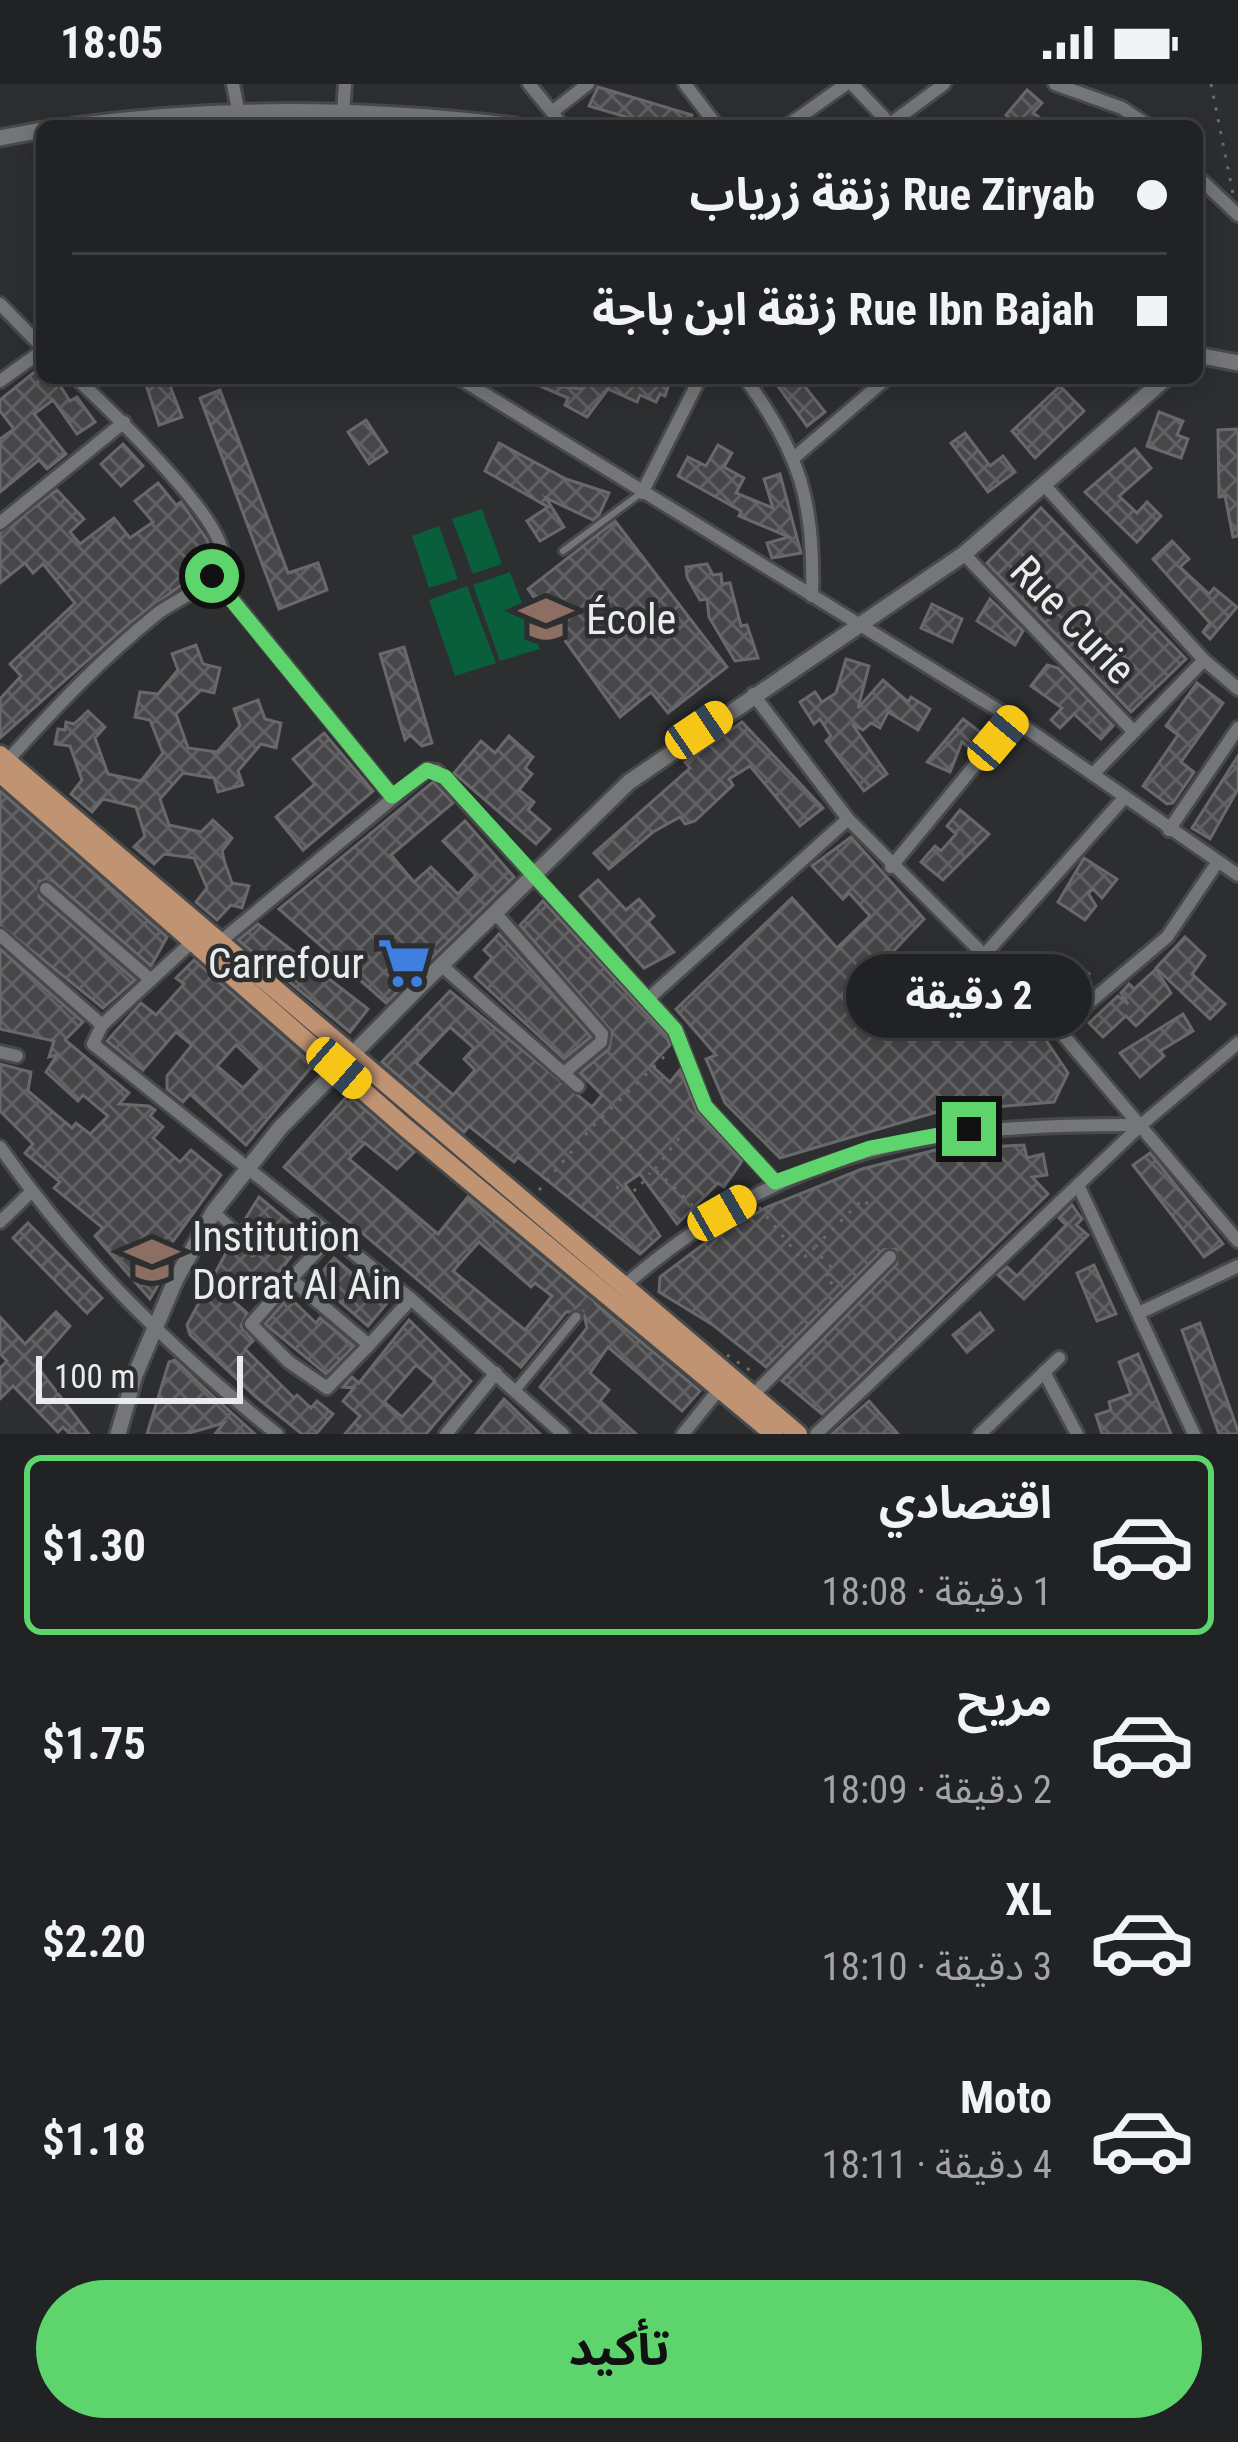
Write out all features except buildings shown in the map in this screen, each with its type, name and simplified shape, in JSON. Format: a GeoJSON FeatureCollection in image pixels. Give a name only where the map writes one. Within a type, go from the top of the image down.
{"type":"FeatureCollection","features":[{"type":"Feature","properties":{"kind":"main road"},"geometry":{"type":"LineString","coordinates":[[2,763],[221,941],[345,1063],[774,1434]]}},
{"type":"Feature","properties":{"kind":"main road"},"geometry":{"type":"LineString","coordinates":[[2,763],[193,941],[527,1205],[798,1434]]}},
{"type":"Feature","properties":{"kind":"street"},"geometry":{"type":"LineString","coordinates":[[232,84],[238,120],[343,114],[429,120]]}},
{"type":"Feature","properties":{"kind":"street"},"geometry":{"type":"LineString","coordinates":[[343,114],[345,84]]}},
{"type":"Feature","properties":{"kind":"street"},"geometry":{"type":"LineString","coordinates":[[530,84],[558,120]]}},
{"type":"Feature","properties":{"kind":"street"},"geometry":{"type":"LineString","coordinates":[[552,112],[588,84]]}},
{"type":"Feature","properties":{"kind":"street"},"geometry":{"type":"LineString","coordinates":[[686,84],[713,120]]}},
{"type":"Feature","properties":{"kind":"street"},"geometry":{"type":"LineString","coordinates":[[796,120],[849,84],[886,120]]}},
{"type":"Feature","properties":{"kind":"street"},"geometry":{"type":"LineString","coordinates":[[897,120],[944,84]]}},
{"type":"Feature","properties":{"kind":"street"},"geometry":{"type":"LineString","coordinates":[[1055,84],[1142,120]]}},
{"type":"Feature","properties":{"kind":"street"},"geometry":{"type":"LineString","coordinates":[[0,138],[36,131]]}},
{"type":"Feature","properties":{"kind":"street"},"geometry":{"type":"LineString","coordinates":[[1203,182],[1238,215]]}},
{"type":"Feature","properties":{"kind":"street"},"geometry":{"type":"LineString","coordinates":[[0,304],[36,343]]}},
{"type":"Feature","properties":{"kind":"street"},"geometry":{"type":"LineString","coordinates":[[0,381],[36,354]]}},
{"type":"Feature","properties":{"kind":"street"},"geometry":{"type":"LineString","coordinates":[[1203,356],[1238,363]]}},
{"type":"Feature","properties":{"kind":"street"},"geometry":{"type":"LineString","coordinates":[[2,763],[140,629],[212,576],[220,561],[221,545],[197,509],[124,422],[83,384]]}},
{"type":"Feature","properties":{"kind":"street"},"geometry":{"type":"LineString","coordinates":[[469,384],[1013,719],[1238,875]]}},
{"type":"Feature","properties":{"kind":"street"},"geometry":{"type":"LineString","coordinates":[[642,493],[697,384]]}},
{"type":"Feature","properties":{"kind":"street"},"geometry":{"type":"LineString","coordinates":[[749,384],[796,456],[813,542],[812,596]]}},
{"type":"Feature","properties":{"kind":"street"},"geometry":{"type":"LineString","coordinates":[[796,456],[880,384]]}},
{"type":"Feature","properties":{"kind":"street"},"geometry":{"type":"LineString","coordinates":[[118,1434],[154,1330],[214,1211],[247,1165],[441,965],[536,878],[629,782],[854,624],[964,554],[1159,384]]}},
{"type":"Feature","properties":{"kind":"street"},"geometry":{"type":"LineString","coordinates":[[0,523],[124,422]]}},
{"type":"Feature","properties":{"kind":"street"},"geometry":{"type":"LineString","coordinates":[[1046,487],[1204,661],[1238,689]]}},
{"type":"Feature","properties":{"kind":"street","name":"Rue Curie"},"geometry":{"type":"LineString","coordinates":[[964,554],[1134,731]]}},
{"type":"Feature","properties":{"kind":"street"},"geometry":{"type":"LineString","coordinates":[[212,576],[392,796]]}},
{"type":"Feature","properties":{"kind":"street"},"geometry":{"type":"LineString","coordinates":[[1094,773],[1204,661]]}},
{"type":"Feature","properties":{"kind":"street"},"geometry":{"type":"LineString","coordinates":[[753,694],[848,819],[1058,1029],[1238,1240]]}},
{"type":"Feature","properties":{"kind":"street"},"geometry":{"type":"LineString","coordinates":[[891,867],[1013,719]]}},
{"type":"Feature","properties":{"kind":"street"},"geometry":{"type":"LineString","coordinates":[[1169,830],[1238,728]]}},
{"type":"Feature","properties":{"kind":"street"},"geometry":{"type":"LineString","coordinates":[[221,941],[392,796],[427,770],[437,771],[681,1039],[705,1106],[775,1182]]}},
{"type":"Feature","properties":{"kind":"street"},"geometry":{"type":"LineString","coordinates":[[985,954],[1124,798]]}},
{"type":"Feature","properties":{"kind":"street"},"geometry":{"type":"LineString","coordinates":[[648,999],[848,819]]}},
{"type":"Feature","properties":{"kind":"street"},"geometry":{"type":"LineString","coordinates":[[1058,1029],[1167,937],[1217,863]]}},
{"type":"Feature","properties":{"kind":"street"},"geometry":{"type":"LineString","coordinates":[[46,889],[151,980]]}},
{"type":"Feature","properties":{"kind":"street"},"geometry":{"type":"LineString","coordinates":[[497,915],[602,1034],[601,1042],[565,1072]]}},
{"type":"Feature","properties":{"kind":"street"},"geometry":{"type":"LineString","coordinates":[[0,935],[102,1025]]}},
{"type":"Feature","properties":{"kind":"street"},"geometry":{"type":"LineString","coordinates":[[193,941],[102,1025],[94,1046],[411,1300],[563,1434]]}},
{"type":"Feature","properties":{"kind":"street"},"geometry":{"type":"LineString","coordinates":[[441,965],[578,1086]]}},
{"type":"Feature","properties":{"kind":"street"},"geometry":{"type":"LineString","coordinates":[[816,1434],[1141,1125],[1237,1046]]}},
{"type":"Feature","properties":{"kind":"street"},"geometry":{"type":"LineString","coordinates":[[0,1052],[17,1057]]}},
{"type":"Feature","properties":{"kind":"street"},"geometry":{"type":"LineString","coordinates":[[624,1286],[710,1220],[775,1182],[870,1148],[969,1129],[1141,1125]]}},
{"type":"Feature","properties":{"kind":"street"},"geometry":{"type":"LineString","coordinates":[[0,1147],[31,1192],[154,1330],[277,1434]]}},
{"type":"Feature","properties":{"kind":"street"},"geometry":{"type":"LineString","coordinates":[[1078,1185],[1194,1434]]}},
{"type":"Feature","properties":{"kind":"street"},"geometry":{"type":"LineString","coordinates":[[0,1222],[31,1192]]}},
{"type":"Feature","properties":{"kind":"street"},"geometry":{"type":"LineString","coordinates":[[214,1211],[255,1248]]}},
{"type":"Feature","properties":{"kind":"street"},"geometry":{"type":"LineString","coordinates":[[332,1235],[251,1324],[289,1362],[327,1388],[411,1300]]}},
{"type":"Feature","properties":{"kind":"street"},"geometry":{"type":"LineString","coordinates":[[754,1394],[890,1257]]}},
{"type":"Feature","properties":{"kind":"street"},"geometry":{"type":"LineString","coordinates":[[1139,1313],[1238,1266]]}},
{"type":"Feature","properties":{"kind":"street"},"geometry":{"type":"LineString","coordinates":[[291,1279],[369,1345]]}},
{"type":"Feature","properties":{"kind":"street"},"geometry":{"type":"LineString","coordinates":[[515,1390],[577,1317]]}},
{"type":"Feature","properties":{"kind":"street"},"geometry":{"type":"LineString","coordinates":[[980,1434],[1059,1358]]}},
{"type":"Feature","properties":{"kind":"street"},"geometry":{"type":"LineString","coordinates":[[1044,1372],[1077,1434]]}},
{"type":"Feature","properties":{"kind":"street"},"geometry":{"type":"LineString","coordinates":[[446,1434],[496,1373]]}},
{"type":"Feature","properties":{"kind":"street"},"geometry":{"type":"LineString","coordinates":[[683,1434],[720,1388]]}},
{"type":"Feature","properties":{"kind":"lane"},"geometry":{"type":"LineString","coordinates":[[562,551],[642,493]]}},
{"type":"Feature","properties":{"kind":"path"},"geometry":{"type":"LineString","coordinates":[[1211,84],[1238,215]]}},
{"type":"Feature","properties":{"kind":"path"},"geometry":{"type":"LineString","coordinates":[[527,1205],[681,1039]]}},
{"type":"Feature","properties":{"kind":"path"},"geometry":{"type":"LineString","coordinates":[[607,1179],[622,1192],[629,1185],[636,1191],[705,1106]]}},
{"type":"Feature","properties":{"kind":"path"},"geometry":{"type":"LineString","coordinates":[[602,1120],[710,1220]]}},
{"type":"Feature","properties":{"kind":"path"},"geometry":{"type":"LineString","coordinates":[[749,1197],[802,1259],[863,1199],[874,1210]]}},
{"type":"Feature","properties":{"kind":"path"},"geometry":{"type":"LineString","coordinates":[[813,1248],[833,1269],[825,1277],[848,1299]]}},
{"type":"Feature","properties":{"kind":"green space"},"geometry":{"type":"Polygon","coordinates":[[[482,509],[502,564],[473,574],[452,519],[482,509]]]}},
{"type":"Feature","properties":{"kind":"green space"},"geometry":{"type":"Polygon","coordinates":[[[439,526],[458,579],[429,588],[412,536],[439,526]]]}},
{"type":"Feature","properties":{"kind":"green space"},"geometry":{"type":"Polygon","coordinates":[[[510,572],[540,649],[500,661],[473,585],[510,572]]]}},
{"type":"Feature","properties":{"kind":"green space"},"geometry":{"type":"Polygon","coordinates":[[[467,586],[496,663],[455,676],[429,600],[467,586]]]}},
{"type":"Feature","properties":{"kind":"tunnel"},"geometry":{"type":"LineString","coordinates":[[576,1317],[600,1289]]}},
{"type":"Feature","properties":{"kind":"place","name":"École"},"geometry":{"type":"Point","coordinates":[546,619]}},
{"type":"Feature","properties":{"kind":"place","name":"Carrefour"},"geometry":{"type":"Point","coordinates":[404,963]}},
{"type":"Feature","properties":{"kind":"place","name":"Institution Dorrat Al Ain"},"geometry":{"type":"Point","coordinates":[152,1260]}},
{"type":"Feature","properties":{"kind":"route"},"geometry":{"type":"LineString","coordinates":[[212,576],[392,796],[427,770],[445,777],[506,850],[675,1030],[686,1050],[696,1092],[712,1117],[775,1182],[870,1148],[969,1129]]}}]}
